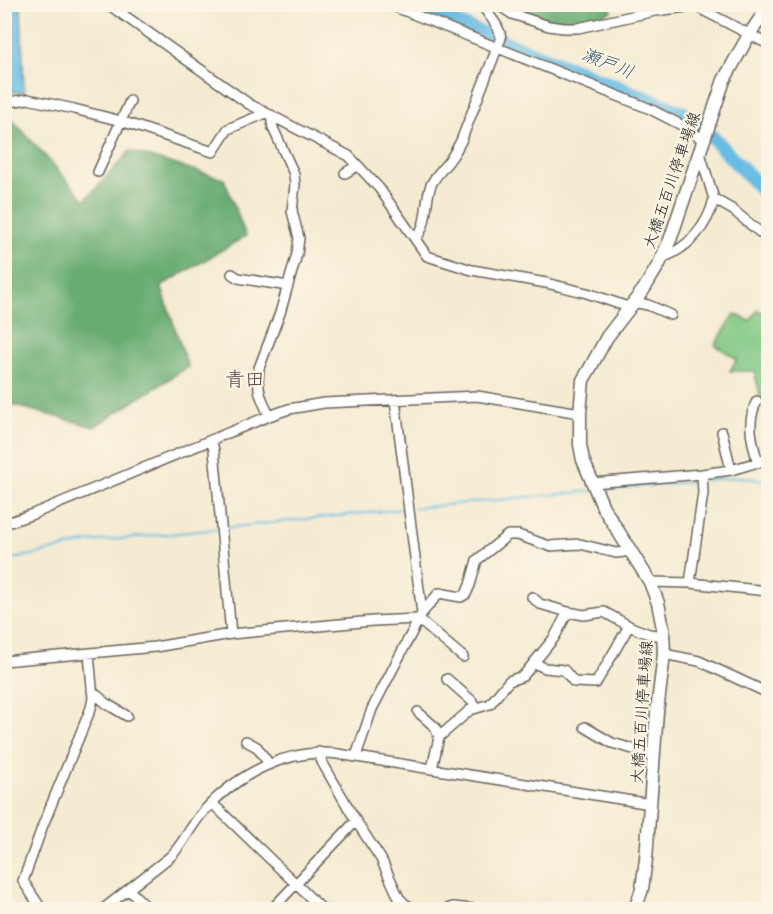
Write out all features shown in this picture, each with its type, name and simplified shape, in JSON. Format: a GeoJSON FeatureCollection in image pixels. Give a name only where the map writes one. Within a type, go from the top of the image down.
{"type":"FeatureCollection","features":[{"type":"Feature","properties":{"kind":"main road","name":"大橋五百川停車場線"},"geometry":{"type":"LineString","coordinates":[[635,909],[642,889],[664,636],[658,603],[650,582],[594,488],[583,460],[580,413],[584,380],[607,337],[644,289],[662,258],[724,80],[749,35],[768,7]]}},
{"type":"Feature","properties":{"kind":"street"},"geometry":{"type":"LineString","coordinates":[[108,4],[249,104],[349,156],[379,188],[423,253],[472,270],[546,283],[630,305],[648,305],[671,315]]}},
{"type":"Feature","properties":{"kind":"street"},"geometry":{"type":"LineString","coordinates":[[388,4],[499,43],[648,108],[687,128],[704,140],[714,199],[708,219],[699,232],[673,254],[662,258]]}},
{"type":"Feature","properties":{"kind":"street"},"geometry":{"type":"LineString","coordinates":[[415,239],[423,229],[430,187],[461,141],[499,43],[499,30],[487,15],[482,4]]}},
{"type":"Feature","properties":{"kind":"street"},"geometry":{"type":"LineString","coordinates":[[497,4],[512,14],[549,26],[571,28],[655,11],[695,6],[768,44]]}},
{"type":"Feature","properties":{"kind":"street"},"geometry":{"type":"LineString","coordinates":[[4,103],[28,99],[121,121],[213,152],[228,129],[268,114]]}},
{"type":"Feature","properties":{"kind":"street"},"geometry":{"type":"LineString","coordinates":[[98,172],[130,101]]}},
{"type":"Feature","properties":{"kind":"street"},"geometry":{"type":"LineString","coordinates":[[268,114],[294,174],[292,211],[299,242],[280,313],[259,368],[258,381],[269,416]]}},
{"type":"Feature","properties":{"kind":"street"},"geometry":{"type":"LineString","coordinates":[[345,173],[357,166]]}},
{"type":"Feature","properties":{"kind":"street"},"geometry":{"type":"LineString","coordinates":[[714,199],[733,210],[768,239]]}},
{"type":"Feature","properties":{"kind":"street"},"geometry":{"type":"LineString","coordinates":[[232,274],[238,278],[288,286]]}},
{"type":"Feature","properties":{"kind":"street"},"geometry":{"type":"LineString","coordinates":[[4,524],[289,409],[324,403],[477,396],[580,413]]}},
{"type":"Feature","properties":{"kind":"street"},"geometry":{"type":"LineString","coordinates":[[395,400],[420,616],[463,657]]}},
{"type":"Feature","properties":{"kind":"street"},"geometry":{"type":"LineString","coordinates":[[757,402],[751,416],[751,432],[758,463]]}},
{"type":"Feature","properties":{"kind":"street"},"geometry":{"type":"LineString","coordinates":[[722,432],[731,470]]}},
{"type":"Feature","properties":{"kind":"street"},"geometry":{"type":"LineString","coordinates":[[211,440],[214,450],[231,634]]}},
{"type":"Feature","properties":{"kind":"street"},"geometry":{"type":"LineString","coordinates":[[594,488],[702,479],[768,459]]}},
{"type":"Feature","properties":{"kind":"street"},"geometry":{"type":"LineString","coordinates":[[690,583],[702,479]]}},
{"type":"Feature","properties":{"kind":"street"},"geometry":{"type":"LineString","coordinates":[[356,756],[372,709],[420,616],[439,593],[461,597],[466,594],[471,585],[477,560],[508,535],[518,535],[549,546],[580,544],[616,553],[632,551]]}},
{"type":"Feature","properties":{"kind":"street"},"geometry":{"type":"LineString","coordinates":[[650,582],[690,583],[768,591]]}},
{"type":"Feature","properties":{"kind":"street"},"geometry":{"type":"LineString","coordinates":[[532,597],[540,604],[568,612],[584,615],[604,612],[649,634],[664,636]]}},
{"type":"Feature","properties":{"kind":"street"},"geometry":{"type":"LineString","coordinates":[[432,769],[440,737],[461,717],[476,708],[484,708],[490,704],[509,681],[523,676],[554,638],[568,612]]}},
{"type":"Feature","properties":{"kind":"street"},"geometry":{"type":"LineString","coordinates":[[4,661],[179,644],[231,634],[420,616]]}},
{"type":"Feature","properties":{"kind":"street"},"geometry":{"type":"LineString","coordinates":[[534,663],[545,668],[564,670],[574,682],[596,683],[629,626]]}},
{"type":"Feature","properties":{"kind":"street"},"geometry":{"type":"LineString","coordinates":[[42,909],[23,881],[43,825],[91,708],[89,654]]}},
{"type":"Feature","properties":{"kind":"street"},"geometry":{"type":"LineString","coordinates":[[664,654],[699,661],[768,693]]}},
{"type":"Feature","properties":{"kind":"street"},"geometry":{"type":"LineString","coordinates":[[447,679],[472,701],[476,708]]}},
{"type":"Feature","properties":{"kind":"street"},"geometry":{"type":"LineString","coordinates":[[92,691],[126,716]]}},
{"type":"Feature","properties":{"kind":"street"},"geometry":{"type":"LineString","coordinates":[[418,712],[435,727],[440,737]]}},
{"type":"Feature","properties":{"kind":"street"},"geometry":{"type":"LineString","coordinates":[[585,727],[612,744],[654,755]]}},
{"type":"Feature","properties":{"kind":"street"},"geometry":{"type":"LineString","coordinates":[[246,741],[257,747],[269,764]]}},
{"type":"Feature","properties":{"kind":"street"},"geometry":{"type":"LineString","coordinates":[[102,909],[129,890],[178,849],[203,812],[250,773],[269,764],[310,752],[356,756],[651,804]]}},
{"type":"Feature","properties":{"kind":"street"},"geometry":{"type":"LineString","coordinates":[[320,752],[322,762],[381,859],[399,898],[415,909]]}},
{"type":"Feature","properties":{"kind":"street"},"geometry":{"type":"LineString","coordinates":[[212,803],[323,909]]}},
{"type":"Feature","properties":{"kind":"street"},"geometry":{"type":"LineString","coordinates":[[271,909],[356,821]]}},
{"type":"Feature","properties":{"kind":"street"},"geometry":{"type":"LineString","coordinates":[[129,890],[150,909]]}},
{"type":"Feature","properties":{"kind":"street"},"geometry":{"type":"LineString","coordinates":[[443,909],[453,907],[484,909]]}},
{"type":"Feature","properties":{"kind":"green space"},"geometry":{"type":"Polygon","coordinates":[[[510,5],[610,5],[612,11],[583,22],[561,24],[543,20],[510,5]]]}},
{"type":"Feature","properties":{"kind":"green space"},"geometry":{"type":"Polygon","coordinates":[[[9,116],[85,200],[130,151],[224,179],[246,236],[161,286],[188,367],[94,427],[5,403],[4,122],[9,116]]]}},
{"type":"Feature","properties":{"kind":"green space"},"geometry":{"type":"Polygon","coordinates":[[[758,310],[768,316],[768,400],[762,402],[754,371],[730,371],[737,359],[715,345],[735,314],[750,321],[758,310]]]}},
{"type":"Feature","properties":{"kind":"water"},"geometry":{"type":"Polygon","coordinates":[[[5,4],[21,5],[24,92],[12,92],[5,88],[5,4]]]}},
{"type":"Feature","properties":{"kind":"waterway","name":"瀬戸川"},"geometry":{"type":"LineString","coordinates":[[408,4],[685,114],[713,138],[768,196]]}},
{"type":"Feature","properties":{"kind":"waterway"},"geometry":{"type":"LineString","coordinates":[[705,480],[740,477],[768,481]]}},
{"type":"Feature","properties":{"kind":"waterway"},"geometry":{"type":"LineString","coordinates":[[601,490],[700,481]]}},
{"type":"Feature","properties":{"kind":"waterway"},"geometry":{"type":"LineString","coordinates":[[413,508],[592,491]]}},
{"type":"Feature","properties":{"kind":"waterway"},"geometry":{"type":"LineString","coordinates":[[223,528],[404,509]]}},
{"type":"Feature","properties":{"kind":"waterway"},"geometry":{"type":"LineString","coordinates":[[4,561],[90,542],[218,529]]}},
{"type":"Feature","properties":{"kind":"district","name":"青田"},"geometry":{"type":"Point","coordinates":[245,379]}}]}
